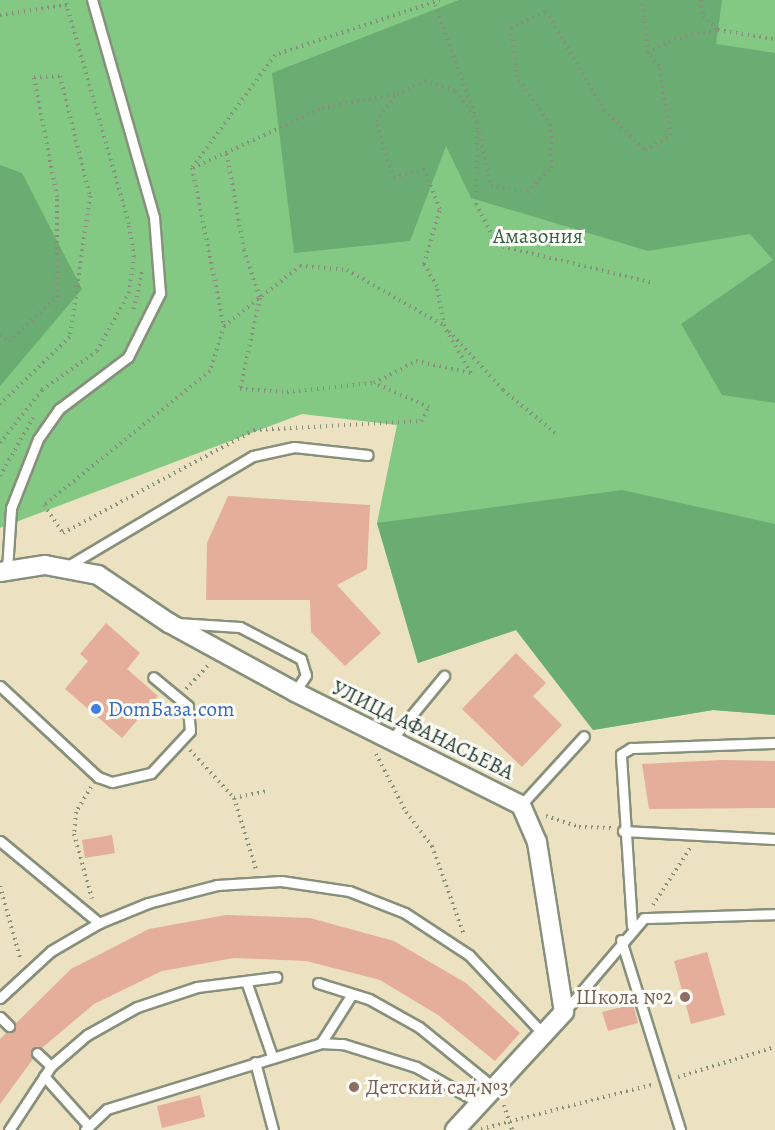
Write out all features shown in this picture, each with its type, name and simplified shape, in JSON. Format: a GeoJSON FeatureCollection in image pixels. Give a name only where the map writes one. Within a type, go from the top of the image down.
{"type":"FeatureCollection","features":[{"type":"Feature","properties":{"kind":"street","name":"УЛИЦА АФАНАСЬЕВА"},"geometry":{"type":"LineString","coordinates":[[4,570],[66,567],[98,575],[169,623],[296,692],[521,805],[537,842],[564,1012]]}},
{"type":"Feature","properties":{"kind":"street"},"geometry":{"type":"LineString","coordinates":[[455,1130],[564,1012]]}},
{"type":"Feature","properties":{"kind":"lane"},"geometry":{"type":"LineString","coordinates":[[4,570],[11,508],[38,439],[59,409],[128,357],[160,293],[154,217],[92,0]]}},
{"type":"Feature","properties":{"kind":"lane"},"geometry":{"type":"LineString","coordinates":[[66,567],[253,456],[294,447],[368,455]]}},
{"type":"Feature","properties":{"kind":"lane"},"geometry":{"type":"LineString","coordinates":[[169,623],[240,627],[301,659],[306,675],[296,692]]}},
{"type":"Feature","properties":{"kind":"lane"},"geometry":{"type":"LineString","coordinates":[[392,740],[444,676]]}},
{"type":"Feature","properties":{"kind":"lane"},"geometry":{"type":"LineString","coordinates":[[0,686],[98,777],[112,782],[151,773],[182,740],[192,723],[188,706],[153,677]]}},
{"type":"Feature","properties":{"kind":"lane"},"geometry":{"type":"LineString","coordinates":[[521,805],[584,736]]}},
{"type":"Feature","properties":{"kind":"lane"},"geometry":{"type":"LineString","coordinates":[[632,926],[618,764],[631,748],[775,743]]}},
{"type":"Feature","properties":{"kind":"lane"},"geometry":{"type":"LineString","coordinates":[[623,831],[775,839]]}},
{"type":"Feature","properties":{"kind":"lane"},"geometry":{"type":"LineString","coordinates":[[0,841],[99,923]]}},
{"type":"Feature","properties":{"kind":"lane"},"geometry":{"type":"LineString","coordinates":[[0,998],[25,974],[99,923],[206,888],[260,882],[349,891],[405,913],[469,955],[544,1035]]}},
{"type":"Feature","properties":{"kind":"lane"},"geometry":{"type":"LineString","coordinates":[[564,1012],[632,926],[644,918],[775,914]]}},
{"type":"Feature","properties":{"kind":"lane"},"geometry":{"type":"LineString","coordinates":[[621,940],[680,1130]]}},
{"type":"Feature","properties":{"kind":"lane"},"geometry":{"type":"LineString","coordinates":[[9,1130],[51,1066],[87,1035],[137,1007],[197,987],[276,977]]}},
{"type":"Feature","properties":{"kind":"lane"},"geometry":{"type":"LineString","coordinates":[[246,981],[272,1056]]}},
{"type":"Feature","properties":{"kind":"lane"},"geometry":{"type":"LineString","coordinates":[[318,983],[352,994],[419,1027],[493,1087]]}},
{"type":"Feature","properties":{"kind":"lane"},"geometry":{"type":"LineString","coordinates":[[321,1043],[352,994]]}},
{"type":"Feature","properties":{"kind":"lane"},"geometry":{"type":"LineString","coordinates":[[0,1017],[9,1026]]}},
{"type":"Feature","properties":{"kind":"lane"},"geometry":{"type":"LineString","coordinates":[[44,1076],[86,1127],[107,1109],[272,1056],[321,1043],[343,1044],[416,1067],[479,1103]]}},
{"type":"Feature","properties":{"kind":"lane"},"geometry":{"type":"LineString","coordinates":[[37,1053],[51,1066]]}},
{"type":"Feature","properties":{"kind":"lane"},"geometry":{"type":"LineString","coordinates":[[255,1062],[273,1130]]}},
{"type":"Feature","properties":{"kind":"path"},"geometry":{"type":"LineString","coordinates":[[374,383],[429,407],[421,421],[254,429],[63,533],[44,505],[210,371],[224,326],[192,168],[275,55],[435,5],[440,0]]}},
{"type":"Feature","properties":{"kind":"path"},"geometry":{"type":"LineString","coordinates":[[435,5],[477,122],[491,186],[527,192],[551,168],[551,124],[517,77],[511,28],[546,11],[604,110],[645,150],[671,135],[659,66],[648,53],[642,0]]}},
{"type":"Feature","properties":{"kind":"path"},"geometry":{"type":"LineString","coordinates":[[701,0],[704,16],[718,30]]}},
{"type":"Feature","properties":{"kind":"path"},"geometry":{"type":"LineString","coordinates":[[0,15],[66,2],[129,224],[134,256],[129,293],[97,351],[42,390],[0,443]]}},
{"type":"Feature","properties":{"kind":"path"},"geometry":{"type":"LineString","coordinates":[[648,53],[674,39],[718,30],[775,39]]}},
{"type":"Feature","properties":{"kind":"path"},"geometry":{"type":"LineString","coordinates":[[0,335],[9,341],[57,297],[57,197],[34,77],[60,76],[90,196],[70,337],[0,404]]}},
{"type":"Feature","properties":{"kind":"path"},"geometry":{"type":"LineString","coordinates":[[192,168],[227,154],[322,108],[398,94],[425,81],[456,91],[477,122],[476,204],[497,245],[654,283]]}},
{"type":"Feature","properties":{"kind":"path"},"geometry":{"type":"LineString","coordinates":[[227,154],[244,250],[260,297],[240,389],[287,392],[374,383],[416,362],[471,373],[444,326],[437,286],[424,264],[440,209],[424,170],[393,178],[376,121],[398,94]]}},
{"type":"Feature","properties":{"kind":"path"},"geometry":{"type":"LineString","coordinates":[[133,312],[142,254]]}},
{"type":"Feature","properties":{"kind":"path"},"geometry":{"type":"LineString","coordinates":[[224,326],[300,266],[346,270],[444,326],[503,390],[556,434]]}},
{"type":"Feature","properties":{"kind":"path"},"geometry":{"type":"LineString","coordinates":[[0,476],[7,456],[37,414]]}},
{"type":"Feature","properties":{"kind":"path"},"geometry":{"type":"LineString","coordinates":[[178,698],[221,651]]}},
{"type":"Feature","properties":{"kind":"path"},"geometry":{"type":"LineString","coordinates":[[361,724],[406,812],[432,846],[458,909],[469,955]]}},
{"type":"Feature","properties":{"kind":"path"},"geometry":{"type":"LineString","coordinates":[[182,740],[234,798],[260,882]]}},
{"type":"Feature","properties":{"kind":"path"},"geometry":{"type":"LineString","coordinates":[[234,798],[268,791]]}},
{"type":"Feature","properties":{"kind":"path"},"geometry":{"type":"LineString","coordinates":[[87,794],[76,812],[74,834],[99,923]]}},
{"type":"Feature","properties":{"kind":"path"},"geometry":{"type":"LineString","coordinates":[[521,805],[563,824],[601,826]]}},
{"type":"Feature","properties":{"kind":"path"},"geometry":{"type":"LineString","coordinates":[[644,918],[689,853]]}},
{"type":"Feature","properties":{"kind":"path"},"geometry":{"type":"LineString","coordinates":[[0,886],[25,974]]}},
{"type":"Feature","properties":{"kind":"path"},"geometry":{"type":"LineString","coordinates":[[478,1130],[537,1114]]}},
{"type":"Feature","properties":{"kind":"green space","name":"Амазония"},"geometry":{"type":"Polygon","coordinates":[[[0,0],[775,0],[775,715],[713,710],[593,730],[516,630],[418,663],[377,523],[397,425],[302,414],[0,528],[0,0]]]}},
{"type":"Feature","properties":{"kind":"green space"},"geometry":{"type":"Polygon","coordinates":[[[459,0],[722,0],[716,44],[775,53],[775,403],[722,395],[681,324],[773,260],[750,234],[648,251],[471,198],[446,146],[410,241],[294,253],[272,73],[459,0]]]}},
{"type":"Feature","properties":{"kind":"green space"},"geometry":{"type":"Polygon","coordinates":[[[0,165],[22,173],[82,289],[0,386],[0,165]]]}},
{"type":"Feature","properties":{"kind":"green space"},"geometry":{"type":"Polygon","coordinates":[[[622,490],[775,524],[775,715],[713,710],[593,730],[516,630],[418,663],[377,523],[622,490]]]}},
{"type":"Feature","properties":{"kind":"building"},"geometry":{"type":"Polygon","coordinates":[[[228,496],[370,505],[367,569],[337,585],[381,633],[345,666],[311,632],[310,600],[206,600],[207,543],[228,496]]]}},
{"type":"Feature","properties":{"kind":"building"},"geometry":{"type":"Polygon","coordinates":[[[106,623],[140,653],[127,669],[158,696],[122,738],[65,689],[88,661],[80,654],[106,623]]]}},
{"type":"Feature","properties":{"kind":"building"},"geometry":{"type":"Polygon","coordinates":[[[516,653],[546,683],[533,696],[562,725],[522,767],[462,709],[516,653]]]}},
{"type":"Feature","properties":{"kind":"building"},"geometry":{"type":"Polygon","coordinates":[[[721,760],[775,761],[775,808],[649,809],[642,764],[721,760]]]}},
{"type":"Feature","properties":{"kind":"building"},"geometry":{"type":"Polygon","coordinates":[[[112,835],[115,853],[85,858],[82,840],[112,835]]]}},
{"type":"Feature","properties":{"kind":"building"},"geometry":{"type":"Polygon","coordinates":[[[226,915],[310,918],[394,941],[466,983],[520,1033],[495,1061],[438,1015],[380,980],[306,961],[234,958],[162,971],[94,1004],[42,1048],[32,1049],[33,1059],[0,1104],[0,1039],[71,969],[149,929],[226,915]]]}},
{"type":"Feature","properties":{"kind":"building"},"geometry":{"type":"Polygon","coordinates":[[[707,952],[725,1015],[691,1024],[674,961],[707,952]]]}},
{"type":"Feature","properties":{"kind":"building"},"geometry":{"type":"Polygon","coordinates":[[[633,1004],[638,1023],[608,1031],[602,1012],[633,1004]]]}},
{"type":"Feature","properties":{"kind":"building"},"geometry":{"type":"Polygon","coordinates":[[[200,1095],[205,1117],[162,1128],[157,1106],[200,1095]]]}},
{"type":"Feature","properties":{"kind":"place","name":"DomБаза.com"},"geometry":{"type":"Point","coordinates":[96,709]}},
{"type":"Feature","properties":{"kind":"place","name":"Школа №2"},"geometry":{"type":"Point","coordinates":[685,997]}},
{"type":"Feature","properties":{"kind":"place","name":"Детский сад №3"},"geometry":{"type":"Point","coordinates":[354,1087]}}]}
